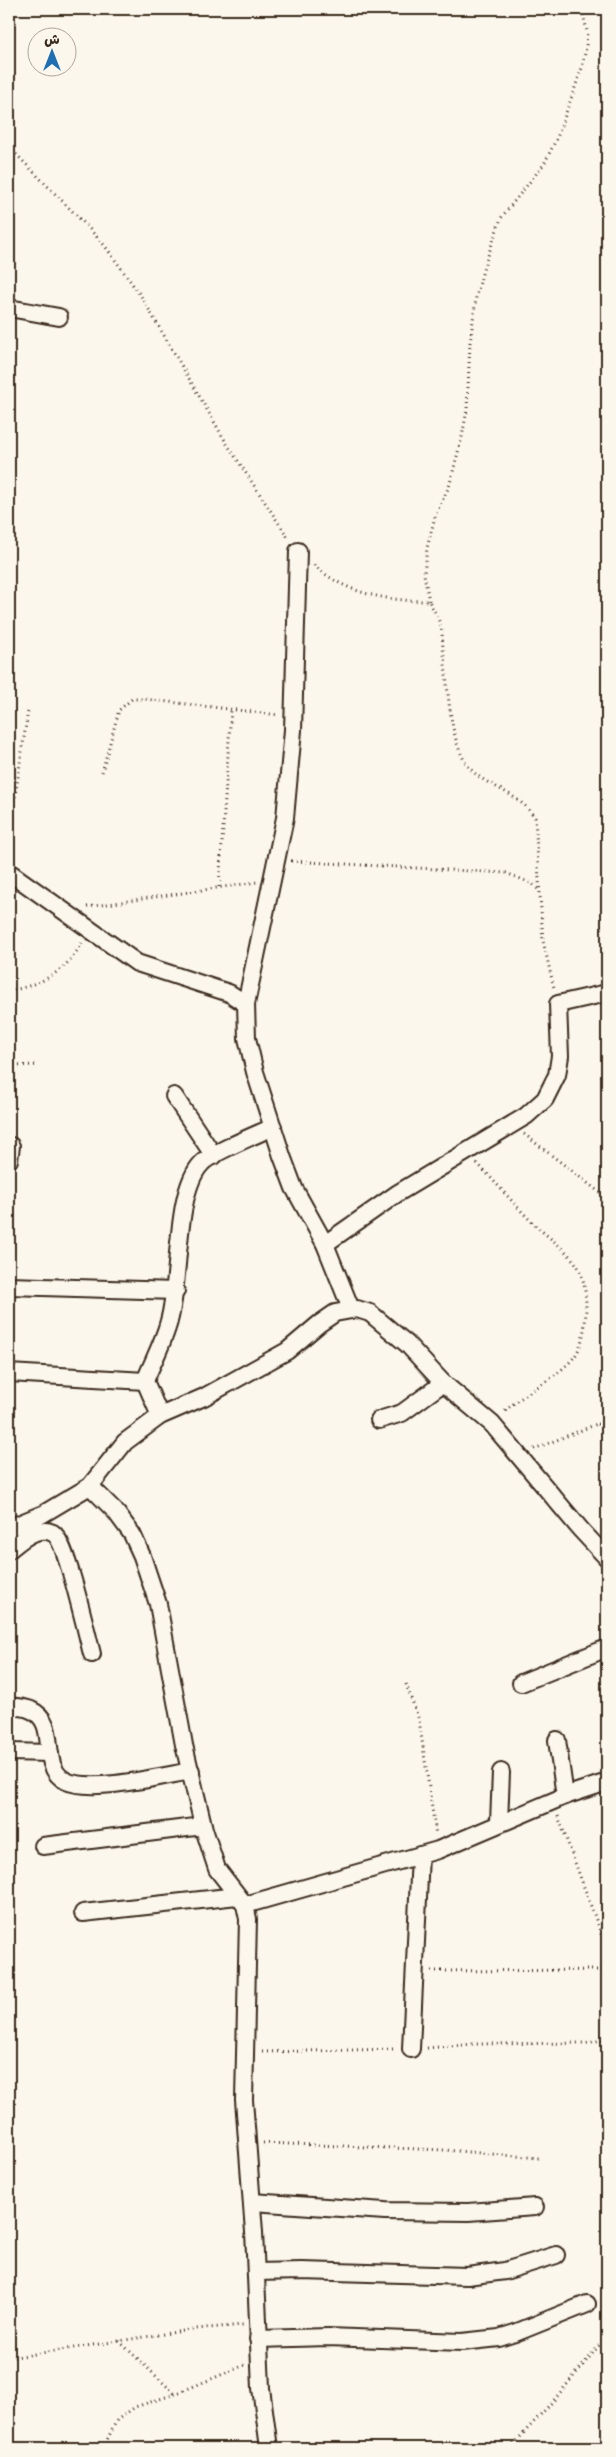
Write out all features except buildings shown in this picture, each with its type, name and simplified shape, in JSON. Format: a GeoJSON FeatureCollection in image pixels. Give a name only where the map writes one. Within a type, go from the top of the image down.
{"type":"FeatureCollection","features":[{"type":"Feature","properties":{"kind":"street"},"geometry":{"type":"LineString","coordinates":[[9,308],[59,317]]}},
{"type":"Feature","properties":{"kind":"street"},"geometry":{"type":"LineString","coordinates":[[298,551],[293,717],[285,818],[246,1004],[247,1038],[254,1072],[294,1188],[325,1244],[351,1309]]}},
{"type":"Feature","properties":{"kind":"street"},"geometry":{"type":"LineString","coordinates":[[9,872],[137,963],[229,993],[246,1004]]}},
{"type":"Feature","properties":{"kind":"street"},"geometry":{"type":"LineString","coordinates":[[325,1244],[398,1193],[526,1116],[545,1098],[557,1075],[560,1056],[558,1004],[607,993]]}},
{"type":"Feature","properties":{"kind":"street"},"geometry":{"type":"LineString","coordinates":[[174,1096],[214,1156]]}},
{"type":"Feature","properties":{"kind":"street"},"geometry":{"type":"LineString","coordinates":[[160,1416],[145,1381],[169,1322],[176,1291],[188,1190],[192,1178],[203,1161],[273,1126]]}},
{"type":"Feature","properties":{"kind":"street"},"geometry":{"type":"LineString","coordinates":[[9,1286],[176,1291]]}},
{"type":"Feature","properties":{"kind":"street"},"geometry":{"type":"LineString","coordinates":[[9,1528],[43,1514],[90,1486],[125,1442],[160,1416],[204,1397],[287,1351],[328,1317],[351,1309],[363,1310],[375,1317],[407,1344],[443,1382],[492,1424],[607,1558]]}},
{"type":"Feature","properties":{"kind":"street"},"geometry":{"type":"LineString","coordinates":[[9,1373],[145,1381]]}},
{"type":"Feature","properties":{"kind":"street"},"geometry":{"type":"LineString","coordinates":[[379,1420],[402,1412],[443,1382]]}},
{"type":"Feature","properties":{"kind":"street"},"geometry":{"type":"LineString","coordinates":[[90,1486],[115,1511],[132,1534],[142,1556],[158,1604],[191,1771],[204,1826],[217,1869],[241,1900],[248,1933],[244,2100],[252,2202],[259,2360],[269,2448]]}},
{"type":"Feature","properties":{"kind":"street"},"geometry":{"type":"LineString","coordinates":[[9,1550],[23,1539],[37,1532],[48,1531],[59,1538],[67,1557],[92,1654]]}},
{"type":"Feature","properties":{"kind":"street"},"geometry":{"type":"LineString","coordinates":[[520,1683],[607,1648]]}},
{"type":"Feature","properties":{"kind":"street"},"geometry":{"type":"LineString","coordinates":[[9,1706],[30,1709],[47,1724],[50,1753],[56,1773],[66,1781],[112,1784],[191,1771]]}},
{"type":"Feature","properties":{"kind":"street"},"geometry":{"type":"LineString","coordinates":[[557,1740],[559,1799]]}},
{"type":"Feature","properties":{"kind":"street"},"geometry":{"type":"LineString","coordinates":[[9,1752],[50,1753]]}},
{"type":"Feature","properties":{"kind":"street"},"geometry":{"type":"LineString","coordinates":[[499,1823],[502,1772]]}},
{"type":"Feature","properties":{"kind":"street"},"geometry":{"type":"LineString","coordinates":[[83,1913],[241,1900],[438,1850],[499,1823],[607,1782]]}},
{"type":"Feature","properties":{"kind":"street"},"geometry":{"type":"LineString","coordinates":[[43,1846],[204,1826]]}},
{"type":"Feature","properties":{"kind":"street"},"geometry":{"type":"LineString","coordinates":[[411,2049],[420,1855]]}},
{"type":"Feature","properties":{"kind":"street"},"geometry":{"type":"LineString","coordinates":[[252,2202],[384,2211],[468,2212],[535,2207]]}},
{"type":"Feature","properties":{"kind":"street"},"geometry":{"type":"LineString","coordinates":[[256,2272],[302,2271],[467,2276],[505,2271],[556,2255]]}},
{"type":"Feature","properties":{"kind":"street"},"geometry":{"type":"LineString","coordinates":[[257,2332],[328,2337],[462,2342],[500,2338],[587,2304]]}},
{"type":"Feature","properties":{"kind":"path"},"geometry":{"type":"LineString","coordinates":[[558,1004],[543,941],[535,818],[528,808],[512,794],[475,775],[462,756],[453,725],[442,630],[429,601],[424,574],[427,548],[436,513],[449,487],[462,437],[467,410],[470,343],[483,270],[501,218],[544,164],[557,138],[582,68],[586,48],[587,31],[582,9]]}},
{"type":"Feature","properties":{"kind":"path"},"geometry":{"type":"LineString","coordinates":[[9,148],[84,223],[104,246],[141,296],[227,444],[298,551],[318,569],[341,583],[369,595],[397,600],[429,601]]}},
{"type":"Feature","properties":{"kind":"path"},"geometry":{"type":"LineString","coordinates":[[102,772],[119,710],[132,699],[293,717]]}},
{"type":"Feature","properties":{"kind":"path"},"geometry":{"type":"LineString","coordinates":[[219,887],[231,710]]}},
{"type":"Feature","properties":{"kind":"path"},"geometry":{"type":"LineString","coordinates":[[9,805],[15,797],[28,712]]}},
{"type":"Feature","properties":{"kind":"path"},"geometry":{"type":"LineString","coordinates":[[276,860],[342,866],[506,873],[530,883],[539,890]]}},
{"type":"Feature","properties":{"kind":"path"},"geometry":{"type":"LineString","coordinates":[[64,911],[271,880]]}},
{"type":"Feature","properties":{"kind":"path"},"geometry":{"type":"LineString","coordinates":[[9,991],[39,983],[62,970],[72,959],[89,928]]}},
{"type":"Feature","properties":{"kind":"path"},"geometry":{"type":"LineString","coordinates":[[9,1066],[39,1065]]}},
{"type":"Feature","properties":{"kind":"path"},"geometry":{"type":"LineString","coordinates":[[512,1124],[607,1198]]}},
{"type":"Feature","properties":{"kind":"path"},"geometry":{"type":"LineString","coordinates":[[467,1152],[532,1223],[569,1254],[584,1279],[586,1292],[581,1341],[576,1355],[565,1366],[510,1406],[492,1424]]}},
{"type":"Feature","properties":{"kind":"path"},"geometry":{"type":"LineString","coordinates":[[520,1455],[607,1420]]}},
{"type":"Feature","properties":{"kind":"path"},"geometry":{"type":"LineString","coordinates":[[597,1424],[607,1428]]}},
{"type":"Feature","properties":{"kind":"path"},"geometry":{"type":"LineString","coordinates":[[406,1684],[419,1720],[438,1850]]}},
{"type":"Feature","properties":{"kind":"path"},"geometry":{"type":"LineString","coordinates":[[559,1799],[607,1950]]}},
{"type":"Feature","properties":{"kind":"path"},"geometry":{"type":"LineString","coordinates":[[415,1971],[607,1970]]}},
{"type":"Feature","properties":{"kind":"path"},"geometry":{"type":"LineString","coordinates":[[247,2142],[445,2150],[539,2158]]}},
{"type":"Feature","properties":{"kind":"path"},"geometry":{"type":"LineString","coordinates":[[9,2358],[196,2329],[257,2332]]}},
{"type":"Feature","properties":{"kind":"path"},"geometry":{"type":"LineString","coordinates":[[510,2448],[554,2400],[607,2336]]}},
{"type":"Feature","properties":{"kind":"path"},"geometry":{"type":"LineString","coordinates":[[118,2341],[175,2394]]}},
{"type":"Feature","properties":{"kind":"path"},"geometry":{"type":"LineString","coordinates":[[103,2448],[117,2420],[135,2407],[175,2394],[259,2360]]}}]}
